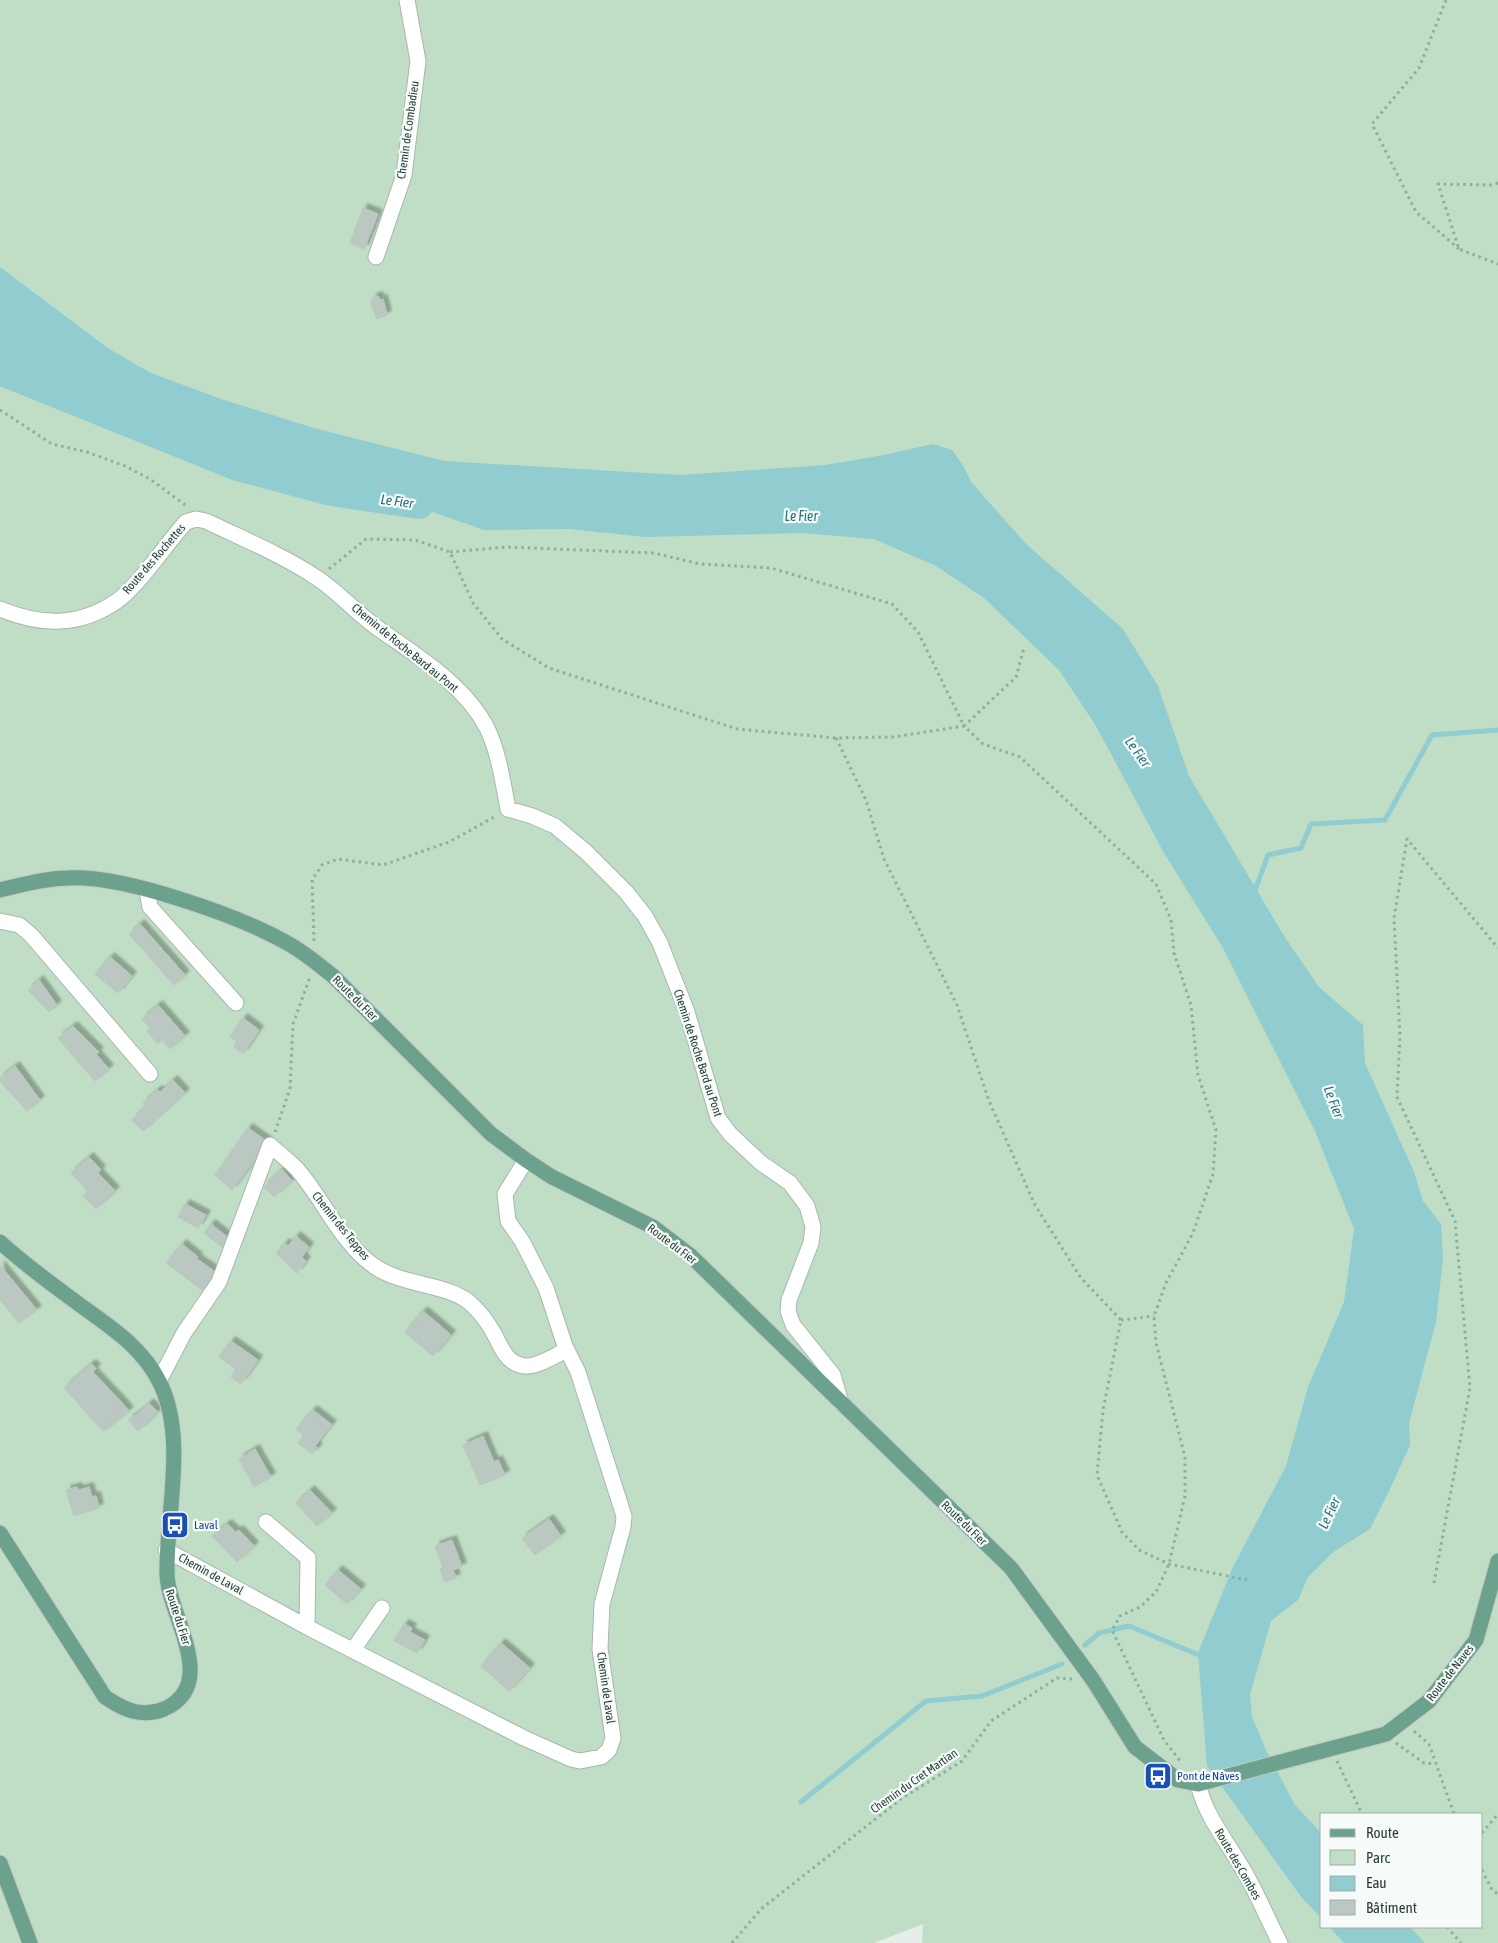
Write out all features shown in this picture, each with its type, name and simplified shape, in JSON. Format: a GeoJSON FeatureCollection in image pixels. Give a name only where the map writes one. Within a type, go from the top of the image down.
{"type":"FeatureCollection","features":[{"type":"Feature","properties":{"kind":"main road","name":"Route du Fier"},"geometry":{"type":"LineString","coordinates":[[0,890],[42,880],[68,878],[102,879],[147,891],[251,925],[290,945],[315,962],[332,976],[491,1134],[552,1177],[653,1227],[690,1256],[1011,1568],[1093,1680],[1135,1746],[1178,1780],[1198,1784]]}},
{"type":"Feature","properties":{"kind":"main road","name":"Route du Fier"},"geometry":{"type":"LineString","coordinates":[[0,1242],[50,1283],[127,1339],[145,1359],[167,1398],[174,1446],[166,1550],[167,1586],[187,1646],[191,1665],[189,1680],[183,1694],[174,1704],[156,1712],[137,1713],[121,1708],[105,1697],[0,1533]]}},
{"type":"Feature","properties":{"kind":"main road","name":"Route de Naves"},"geometry":{"type":"LineString","coordinates":[[1328,1750],[1386,1734],[1429,1701],[1476,1640],[1498,1561]]}},
{"type":"Feature","properties":{"kind":"main road"},"geometry":{"type":"LineString","coordinates":[[1198,1784],[1328,1750]]}},
{"type":"Feature","properties":{"kind":"main road"},"geometry":{"type":"LineString","coordinates":[[0,1863],[30,1943]]}},
{"type":"Feature","properties":{"kind":"street","name":"Chemin de Combadieu"},"geometry":{"type":"LineString","coordinates":[[376,257],[404,175],[418,61],[407,0]]}},
{"type":"Feature","properties":{"kind":"street","name":"Chemin de Roche Bard au Pont"},"geometry":{"type":"LineString","coordinates":[[201,520],[318,578],[373,625],[426,662],[463,694],[487,727],[494,745],[508,809],[532,816],[555,826],[586,852],[626,892],[645,916],[660,943],[687,1012],[718,1118],[730,1134],[761,1164],[790,1183],[807,1206],[813,1227],[811,1243],[789,1300],[788,1311],[792,1325],[833,1375],[841,1403]]}},
{"type":"Feature","properties":{"kind":"street","name":"Route des Rochettes"},"geometry":{"type":"LineString","coordinates":[[0,609],[24,619],[44,622],[68,621],[93,613],[117,601],[186,522],[201,520]]}},
{"type":"Feature","properties":{"kind":"street"},"geometry":{"type":"LineString","coordinates":[[147,891],[150,907],[236,1003]]}},
{"type":"Feature","properties":{"kind":"street"},"geometry":{"type":"LineString","coordinates":[[0,921],[19,925],[31,935],[150,1074]]}},
{"type":"Feature","properties":{"kind":"street"},"geometry":{"type":"LineString","coordinates":[[159,1381],[184,1333],[219,1282],[270,1146]]}},
{"type":"Feature","properties":{"kind":"street","name":"Chemin des Teppes"},"geometry":{"type":"LineString","coordinates":[[270,1146],[296,1168],[351,1242],[373,1265],[397,1279],[442,1290],[468,1302],[494,1332],[503,1354],[515,1363],[525,1366],[536,1364],[567,1350]]}},
{"type":"Feature","properties":{"kind":"street","name":"Chemin de Laval"},"geometry":{"type":"LineString","coordinates":[[166,1550],[307,1627],[524,1738],[571,1759],[580,1761],[601,1757],[609,1750],[613,1738],[600,1649],[602,1604],[623,1528],[624,1516],[578,1372],[567,1350],[546,1288],[522,1241],[508,1221],[505,1194],[526,1160]]}},
{"type":"Feature","properties":{"kind":"street"},"geometry":{"type":"LineString","coordinates":[[266,1522],[308,1558],[307,1627]]}},
{"type":"Feature","properties":{"kind":"street"},"geometry":{"type":"LineString","coordinates":[[353,1650],[382,1608]]}},
{"type":"Feature","properties":{"kind":"street","name":"Route des Combes"},"geometry":{"type":"LineString","coordinates":[[1198,1784],[1202,1802],[1249,1879],[1280,1943]]}},
{"type":"Feature","properties":{"kind":"path"},"geometry":{"type":"LineString","coordinates":[[1446,0],[1419,68],[1372,124],[1416,212],[1459,249],[1498,264]]}},
{"type":"Feature","properties":{"kind":"path"},"geometry":{"type":"LineString","coordinates":[[1459,249],[1438,184],[1492,185],[1498,183]]}},
{"type":"Feature","properties":{"kind":"path"},"geometry":{"type":"LineString","coordinates":[[0,410],[52,444],[87,452],[134,470],[158,485],[201,520]]}},
{"type":"Feature","properties":{"kind":"path"},"geometry":{"type":"LineString","coordinates":[[318,578],[366,539],[415,540],[450,552],[507,547],[654,554],[700,564],[771,568],[892,604],[918,632],[964,726],[983,744],[1020,757],[1156,884],[1171,920],[1174,953],[1191,1005],[1198,1075],[1216,1130],[1213,1174],[1194,1233],[1166,1283],[1154,1316],[1156,1343],[1185,1457],[1186,1496],[1169,1564],[1156,1592],[1140,1607],[1120,1616],[1112,1630],[1164,1740],[1183,1764],[1178,1780]]}},
{"type":"Feature","properties":{"kind":"path"},"geometry":{"type":"LineString","coordinates":[[450,552],[473,603],[502,639],[549,668],[737,729],[836,738],[893,737],[964,726],[1016,677],[1024,648]]}},
{"type":"Feature","properties":{"kind":"path"},"geometry":{"type":"LineString","coordinates":[[836,738],[866,800],[884,859],[957,1005],[989,1101],[1035,1205],[1081,1278],[1121,1320]]}},
{"type":"Feature","properties":{"kind":"path"},"geometry":{"type":"LineString","coordinates":[[270,1146],[290,1089],[294,1024],[315,962],[312,880],[322,864],[338,859],[383,865],[449,842],[508,809]]}},
{"type":"Feature","properties":{"kind":"path"},"geometry":{"type":"LineString","coordinates":[[1434,1583],[1470,1388],[1455,1221],[1397,1097],[1400,1036],[1394,918],[1407,839],[1498,948]]}},
{"type":"Feature","properties":{"kind":"path"},"geometry":{"type":"LineString","coordinates":[[1121,1320],[1154,1316]]}},
{"type":"Feature","properties":{"kind":"path"},"geometry":{"type":"LineString","coordinates":[[1121,1320],[1103,1410],[1097,1475],[1122,1532],[1139,1550],[1169,1564],[1248,1580]]}},
{"type":"Feature","properties":{"kind":"path","name":"Chemin du Cret Martian"},"geometry":{"type":"LineString","coordinates":[[732,1943],[768,1903],[901,1799],[962,1761],[991,1721],[1057,1678],[1093,1680]]}},
{"type":"Feature","properties":{"kind":"path"},"geometry":{"type":"LineString","coordinates":[[1402,1722],[1429,1744],[1454,1813]]}},
{"type":"Feature","properties":{"kind":"path"},"geometry":{"type":"LineString","coordinates":[[1386,1734],[1424,1763],[1436,1764]]}},
{"type":"Feature","properties":{"kind":"path"},"geometry":{"type":"LineString","coordinates":[[1328,1750],[1361,1813]]}},
{"type":"Feature","properties":{"kind":"path"},"geometry":{"type":"LineString","coordinates":[[1483,1832],[1498,1814]]}},
{"type":"Feature","properties":{"kind":"path"},"geometry":{"type":"LineString","coordinates":[[1483,1872],[1492,1890],[1498,1894]]}},
{"type":"Feature","properties":{"kind":"path"},"geometry":{"type":"LineString","coordinates":[[1448,1928],[1461,1943]]}},
{"type":"Feature","properties":{"kind":"green space"},"geometry":{"type":"Polygon","coordinates":[[[0,0],[1498,0],[1498,1943],[922,1943],[923,1924],[874,1943],[0,1943],[0,0]]]}},
{"type":"Feature","properties":{"kind":"water"},"geometry":{"type":"Polygon","coordinates":[[[0,267],[109,349],[151,373],[224,400],[314,428],[444,461],[681,475],[825,465],[933,444],[952,450],[964,467],[971,482],[1026,544],[1123,629],[1158,686],[1189,776],[1284,936],[1319,987],[1363,1025],[1365,1063],[1414,1172],[1423,1201],[1441,1224],[1443,1259],[1436,1322],[1409,1423],[1410,1445],[1370,1529],[1333,1552],[1308,1577],[1298,1600],[1271,1621],[1250,1695],[1252,1717],[1266,1750],[1295,1805],[1320,1832],[1320,1917],[1302,1898],[1207,1766],[1198,1653],[1232,1569],[1286,1466],[1308,1387],[1344,1302],[1354,1229],[1315,1131],[1223,948],[1164,853],[1096,726],[1059,670],[984,598],[936,566],[874,539],[803,533],[645,537],[569,529],[484,530],[407,503],[331,490],[239,465],[131,414],[0,367],[0,267]]]}},
{"type":"Feature","properties":{"kind":"water"},"geometry":{"type":"Polygon","coordinates":[[[1330,1928],[1411,1928],[1425,1943],[1344,1943],[1330,1928]]]}},
{"type":"Feature","properties":{"kind":"building"},"geometry":{"type":"Polygon","coordinates":[[[363,208],[378,214],[364,249],[350,243],[363,208]]]}},
{"type":"Feature","properties":{"kind":"building"},"geometry":{"type":"Polygon","coordinates":[[[378,296],[380,300],[383,299],[387,315],[377,319],[370,302],[373,302],[372,298],[378,296]]]}},
{"type":"Feature","properties":{"kind":"building"},"geometry":{"type":"Polygon","coordinates":[[[140,924],[185,975],[174,985],[129,934],[140,924]]]}},
{"type":"Feature","properties":{"kind":"building"},"geometry":{"type":"Polygon","coordinates":[[[110,957],[132,976],[118,993],[95,974],[110,957]]]}},
{"type":"Feature","properties":{"kind":"building"},"geometry":{"type":"Polygon","coordinates":[[[39,980],[57,1005],[49,1012],[28,990],[39,980]]]}},
{"type":"Feature","properties":{"kind":"building"},"geometry":{"type":"Polygon","coordinates":[[[158,1005],[185,1036],[170,1049],[162,1040],[158,1044],[147,1031],[150,1028],[142,1019],[158,1005]]]}},
{"type":"Feature","properties":{"kind":"building"},"geometry":{"type":"Polygon","coordinates":[[[243,1018],[259,1030],[243,1054],[234,1047],[237,1042],[230,1036],[243,1018]]]}},
{"type":"Feature","properties":{"kind":"building"},"geometry":{"type":"Polygon","coordinates":[[[73,1026],[99,1052],[96,1054],[109,1069],[95,1081],[58,1038],[73,1026]]]}},
{"type":"Feature","properties":{"kind":"building"},"geometry":{"type":"Polygon","coordinates":[[[15,1066],[40,1100],[27,1111],[0,1081],[0,1078],[15,1066]]]}},
{"type":"Feature","properties":{"kind":"building"},"geometry":{"type":"Polygon","coordinates":[[[173,1080],[185,1093],[143,1131],[132,1120],[146,1107],[143,1103],[157,1090],[160,1092],[173,1080]]]}},
{"type":"Feature","properties":{"kind":"building"},"geometry":{"type":"Polygon","coordinates":[[[248,1128],[268,1142],[232,1190],[215,1175],[248,1128]]]}},
{"type":"Feature","properties":{"kind":"building"},"geometry":{"type":"Polygon","coordinates":[[[89,1157],[101,1170],[98,1173],[115,1191],[96,1209],[83,1196],[88,1191],[71,1173],[89,1157]]]}},
{"type":"Feature","properties":{"kind":"building"},"geometry":{"type":"Polygon","coordinates":[[[282,1169],[292,1181],[274,1197],[264,1187],[282,1169]]]}},
{"type":"Feature","properties":{"kind":"building"},"geometry":{"type":"Polygon","coordinates":[[[185,1204],[206,1215],[198,1228],[178,1217],[185,1204]]]}},
{"type":"Feature","properties":{"kind":"building"},"geometry":{"type":"Polygon","coordinates":[[[211,1224],[230,1239],[223,1248],[204,1233],[211,1224]]]}},
{"type":"Feature","properties":{"kind":"building"},"geometry":{"type":"Polygon","coordinates":[[[296,1236],[309,1247],[302,1257],[306,1261],[297,1273],[276,1253],[285,1243],[288,1246],[296,1236]]]}},
{"type":"Feature","properties":{"kind":"building"},"geometry":{"type":"Polygon","coordinates":[[[182,1244],[198,1257],[197,1259],[217,1273],[202,1290],[166,1263],[182,1244]]]}},
{"type":"Feature","properties":{"kind":"building"},"geometry":{"type":"Polygon","coordinates":[[[0,1265],[37,1310],[19,1323],[0,1300],[0,1265]]]}},
{"type":"Feature","properties":{"kind":"building"},"geometry":{"type":"Polygon","coordinates":[[[423,1311],[436,1322],[434,1325],[425,1317],[419,1324],[414,1321],[423,1311]]]}},
{"type":"Feature","properties":{"kind":"building"},"geometry":{"type":"Polygon","coordinates":[[[425,1317],[434,1325],[436,1322],[451,1335],[433,1356],[405,1332],[414,1321],[419,1324],[425,1317]]]}},
{"type":"Feature","properties":{"kind":"building"},"geometry":{"type":"Polygon","coordinates":[[[231,1341],[258,1360],[246,1377],[219,1357],[231,1341]]]}},
{"type":"Feature","properties":{"kind":"building"},"geometry":{"type":"Polygon","coordinates":[[[91,1364],[96,1368],[93,1372],[123,1404],[103,1423],[107,1429],[103,1431],[64,1388],[91,1364]]]}},
{"type":"Feature","properties":{"kind":"building"},"geometry":{"type":"Polygon","coordinates":[[[236,1369],[246,1377],[240,1384],[231,1377],[236,1369]]]}},
{"type":"Feature","properties":{"kind":"building"},"geometry":{"type":"Polygon","coordinates":[[[149,1403],[158,1412],[151,1419],[142,1410],[149,1403]]]}},
{"type":"Feature","properties":{"kind":"building"},"geometry":{"type":"Polygon","coordinates":[[[123,1404],[129,1411],[107,1429],[103,1423],[123,1404]]]}},
{"type":"Feature","properties":{"kind":"building"},"geometry":{"type":"Polygon","coordinates":[[[142,1410],[151,1419],[146,1424],[137,1414],[142,1410]]]}},
{"type":"Feature","properties":{"kind":"building"},"geometry":{"type":"Polygon","coordinates":[[[313,1410],[332,1425],[328,1429],[308,1415],[313,1410]]]}},
{"type":"Feature","properties":{"kind":"building"},"geometry":{"type":"Polygon","coordinates":[[[137,1414],[146,1424],[138,1431],[128,1420],[137,1414]]]}},
{"type":"Feature","properties":{"kind":"building"},"geometry":{"type":"Polygon","coordinates":[[[308,1415],[328,1429],[315,1446],[318,1448],[312,1454],[298,1443],[304,1436],[296,1429],[308,1415]]]}},
{"type":"Feature","properties":{"kind":"building"},"geometry":{"type":"Polygon","coordinates":[[[483,1436],[494,1462],[498,1460],[505,1475],[480,1485],[463,1445],[483,1436]]]}},
{"type":"Feature","properties":{"kind":"building"},"geometry":{"type":"Polygon","coordinates":[[[255,1449],[271,1477],[254,1487],[239,1459],[255,1449]]]}},
{"type":"Feature","properties":{"kind":"building"},"geometry":{"type":"Polygon","coordinates":[[[77,1487],[79,1490],[89,1487],[92,1497],[96,1496],[99,1508],[74,1516],[66,1490],[77,1487]]]}},
{"type":"Feature","properties":{"kind":"building"},"geometry":{"type":"Polygon","coordinates":[[[310,1490],[332,1513],[317,1526],[296,1503],[310,1490]]]}},
{"type":"Feature","properties":{"kind":"building"},"geometry":{"type":"Polygon","coordinates":[[[549,1519],[561,1536],[535,1555],[522,1538],[549,1519]]]}},
{"type":"Feature","properties":{"kind":"building"},"geometry":{"type":"Polygon","coordinates":[[[227,1524],[236,1532],[239,1530],[254,1546],[237,1562],[212,1536],[227,1524]]]}},
{"type":"Feature","properties":{"kind":"building"},"geometry":{"type":"Polygon","coordinates":[[[452,1540],[462,1567],[453,1570],[456,1578],[445,1582],[440,1569],[443,1568],[435,1546],[452,1540]]]}},
{"type":"Feature","properties":{"kind":"building"},"geometry":{"type":"Polygon","coordinates":[[[338,1570],[361,1589],[347,1604],[325,1585],[338,1570]]]}},
{"type":"Feature","properties":{"kind":"building"},"geometry":{"type":"Polygon","coordinates":[[[404,1624],[412,1628],[410,1632],[425,1640],[417,1653],[394,1641],[404,1624]]]}},
{"type":"Feature","properties":{"kind":"building"},"geometry":{"type":"Polygon","coordinates":[[[501,1643],[530,1668],[509,1691],[481,1666],[501,1643]]]}},
{"type":"Feature","properties":{"kind":"waterway","name":"Le Fier"},"geometry":{"type":"LineString","coordinates":[[0,370],[238,466],[331,491],[419,504]]}},
{"type":"Feature","properties":{"kind":"waterway"},"geometry":{"type":"LineString","coordinates":[[1254,893],[1268,855],[1301,848],[1311,824],[1385,820],[1432,735],[1498,730]]}},
{"type":"Feature","properties":{"kind":"waterway"},"geometry":{"type":"LineString","coordinates":[[1085,1645],[1099,1633],[1129,1626],[1204,1657]]}},
{"type":"Feature","properties":{"kind":"waterway"},"geometry":{"type":"LineString","coordinates":[[801,1802],[926,1701],[982,1696],[1062,1664]]}},
{"type":"Feature","properties":{"kind":"place","name":"Laval"},"geometry":{"type":"Point","coordinates":[175,1525]}},
{"type":"Feature","properties":{"kind":"place","name":"Pont de Nâves"},"geometry":{"type":"Point","coordinates":[1158,1776]}}]}
